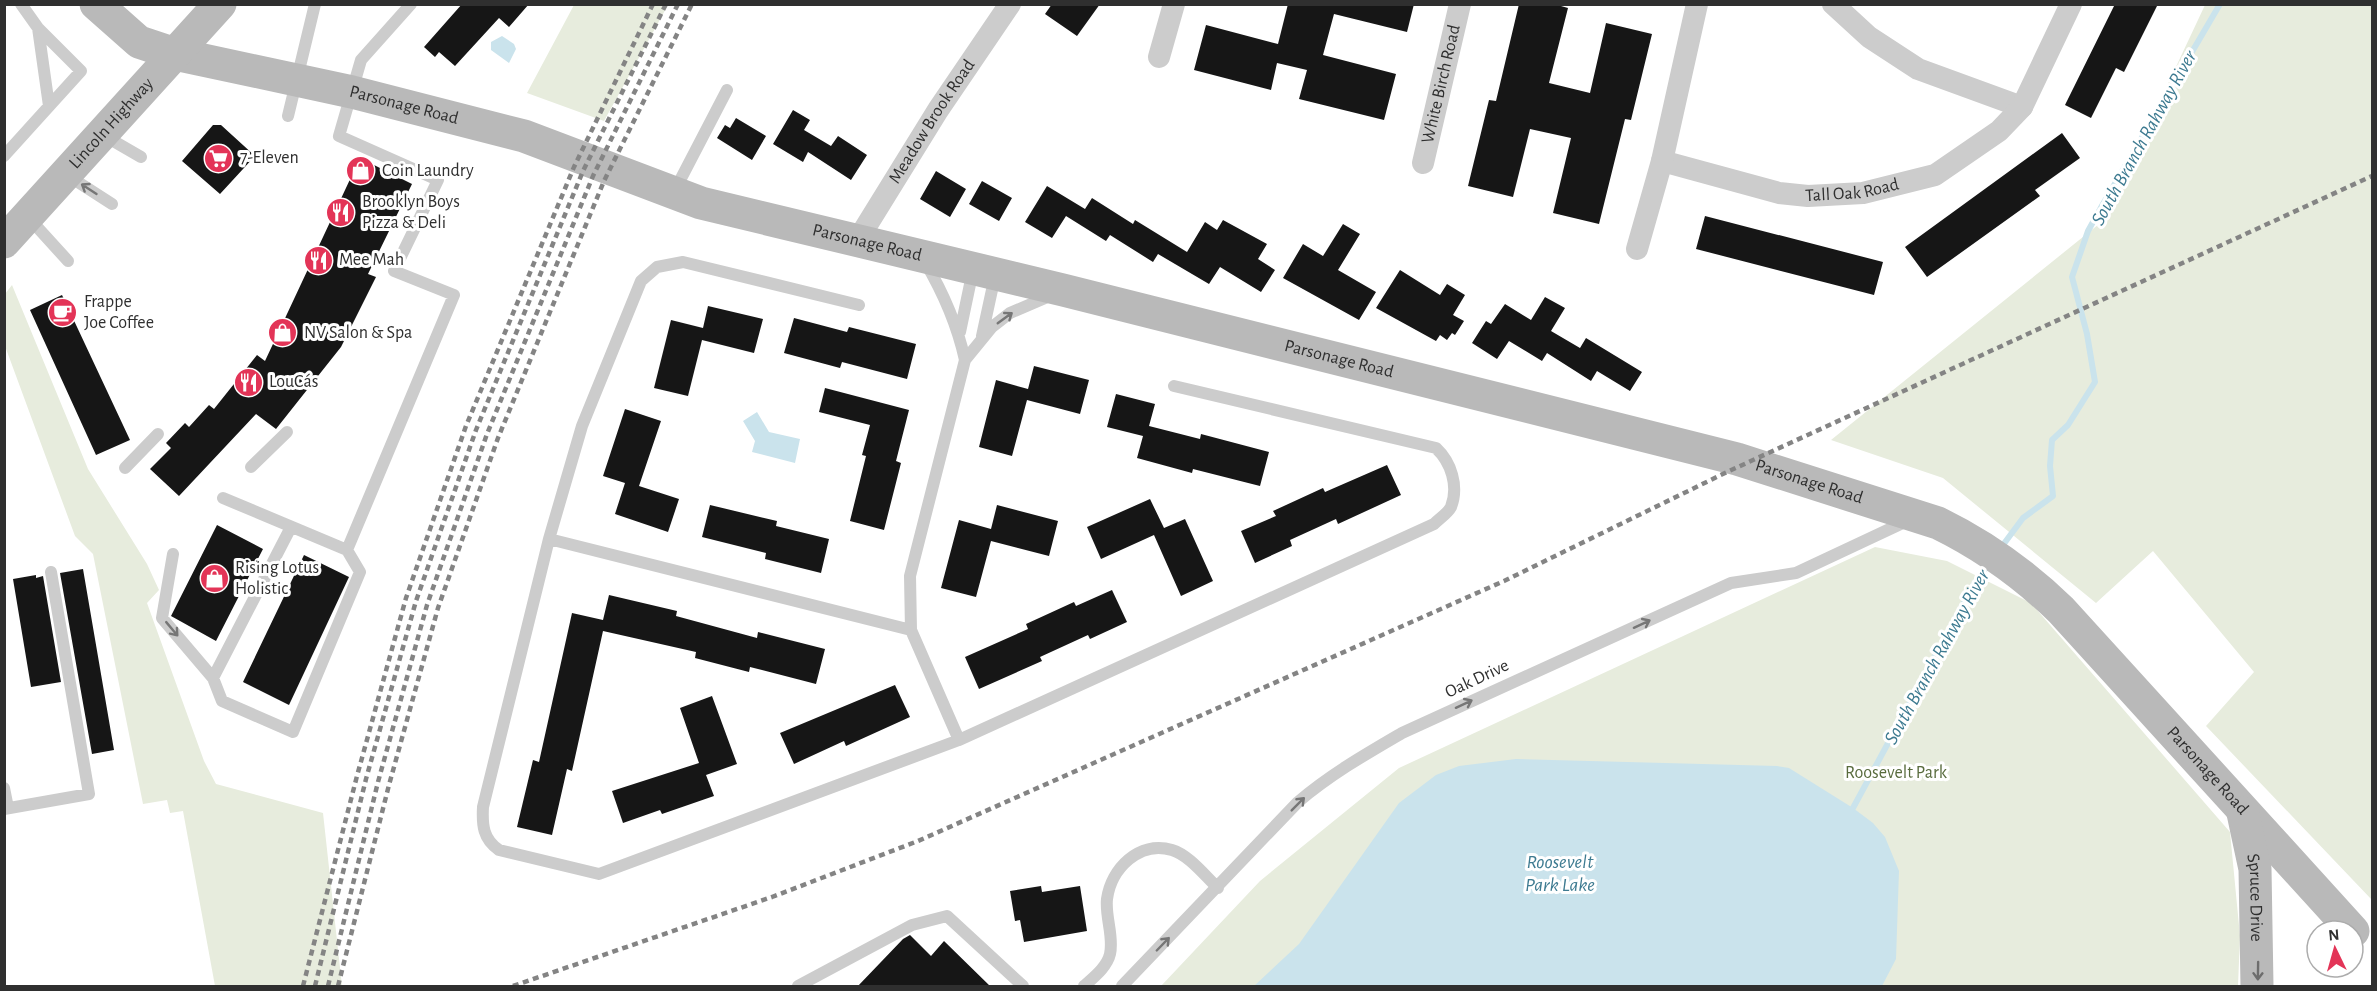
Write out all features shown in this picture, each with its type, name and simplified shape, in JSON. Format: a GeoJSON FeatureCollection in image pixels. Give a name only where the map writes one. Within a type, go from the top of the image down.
{"type":"FeatureCollection","features":[{"type":"Feature","properties":{"kind":"street","name":"Parsonage Road"},"geometry":{"type":"LineString","coordinates":[[96,4],[139,42],[175,54],[297,79],[524,136],[571,152],[673,194],[1737,459],[1918,516],[1996,555],[2033,583],[2061,610],[2342,919]]}},
{"type":"Feature","properties":{"kind":"street","name":"Lincoln Highway"},"geometry":{"type":"LineString","coordinates":[[4,242],[220,4]]}},
{"type":"Feature","properties":{"kind":"street","name":"Meadow Brook Road"},"geometry":{"type":"LineString","coordinates":[[857,241],[938,110],[1010,4]]}},
{"type":"Feature","properties":{"kind":"street"},"geometry":{"type":"LineString","coordinates":[[1159,57],[1174,4]]}},
{"type":"Feature","properties":{"kind":"street","name":"White Birch Road"},"geometry":{"type":"LineString","coordinates":[[1423,163],[1460,4]]}},
{"type":"Feature","properties":{"kind":"street"},"geometry":{"type":"LineString","coordinates":[[1637,249],[1662,161],[1697,4]]}},
{"type":"Feature","properties":{"kind":"street"},"geometry":{"type":"LineString","coordinates":[[1833,4],[1869,38],[1918,69],[2022,107]]}},
{"type":"Feature","properties":{"kind":"street","name":"Tall Oak Road"},"geometry":{"type":"LineString","coordinates":[[1662,161],[1779,194],[1808,196],[1863,193],[1935,175],[1999,130],[2022,107],[2071,4]]}},
{"type":"Feature","properties":{"kind":"street","name":"Spruce Drive"},"geometry":{"type":"LineString","coordinates":[[2242,809],[2255,869],[2257,987]]}},
{"type":"Feature","properties":{"kind":"lane"},"geometry":{"type":"LineString","coordinates":[[4,156],[81,71],[38,28],[21,4]]}},
{"type":"Feature","properties":{"kind":"lane"},"geometry":{"type":"LineString","coordinates":[[288,116],[315,4]]}},
{"type":"Feature","properties":{"kind":"lane"},"geometry":{"type":"LineString","coordinates":[[348,550],[454,295],[394,271],[438,180],[339,136],[361,60],[411,4]]}},
{"type":"Feature","properties":{"kind":"lane"},"geometry":{"type":"LineString","coordinates":[[38,28],[49,106]]}},
{"type":"Feature","properties":{"kind":"lane"},"geometry":{"type":"LineString","coordinates":[[673,194],[727,90]]}},
{"type":"Feature","properties":{"kind":"lane"},"geometry":{"type":"LineString","coordinates":[[102,135],[141,157]]}},
{"type":"Feature","properties":{"kind":"lane"},"geometry":{"type":"LineString","coordinates":[[66,174],[112,204]]}},
{"type":"Feature","properties":{"kind":"lane"},"geometry":{"type":"LineString","coordinates":[[28,216],[68,261]]}},
{"type":"Feature","properties":{"kind":"lane"},"geometry":{"type":"LineString","coordinates":[[921,256],[942,291],[959,335],[965,360]]}},
{"type":"Feature","properties":{"kind":"lane"},"geometry":{"type":"LineString","coordinates":[[859,305],[696,264],[670,263],[648,272],[641,281],[582,426],[549,539],[483,807],[485,834],[489,843],[499,850],[599,874],[959,740],[1434,524],[1450,508],[1454,493],[1453,478],[1444,456],[1436,448],[1174,386]]}},
{"type":"Feature","properties":{"kind":"lane"},"geometry":{"type":"LineString","coordinates":[[959,335],[984,271]]}},
{"type":"Feature","properties":{"kind":"lane"},"geometry":{"type":"LineString","coordinates":[[982,340],[984,271]]}},
{"type":"Feature","properties":{"kind":"lane"},"geometry":{"type":"LineString","coordinates":[[959,740],[911,630],[910,576],[965,360],[1010,313],[1063,290]]}},
{"type":"Feature","properties":{"kind":"lane"},"geometry":{"type":"LineString","coordinates":[[251,467],[287,432]]}},
{"type":"Feature","properties":{"kind":"lane"},"geometry":{"type":"LineString","coordinates":[[125,468],[158,434]]}},
{"type":"Feature","properties":{"kind":"lane"},"geometry":{"type":"LineString","coordinates":[[173,554],[162,618],[213,678],[222,701],[293,732],[360,572],[348,550],[223,498]]}},
{"type":"Feature","properties":{"kind":"lane","name":"Oak Drive"},"geometry":{"type":"LineString","coordinates":[[1122,987],[1298,802],[1325,780],[1402,733],[1731,583],[1796,573],[1918,516]]}},
{"type":"Feature","properties":{"kind":"lane"},"geometry":{"type":"LineString","coordinates":[[213,678],[291,527]]}},
{"type":"Feature","properties":{"kind":"lane"},"geometry":{"type":"LineString","coordinates":[[549,539],[911,630]]}},
{"type":"Feature","properties":{"kind":"lane"},"geometry":{"type":"LineString","coordinates":[[4,789],[6,808],[89,794],[51,572]]}},
{"type":"Feature","properties":{"kind":"lane"},"geometry":{"type":"LineString","coordinates":[[1084,987],[1105,965],[1109,957],[1112,945],[1107,903],[1109,884],[1117,870],[1130,858],[1141,851],[1157,848],[1173,850],[1218,888]]}},
{"type":"Feature","properties":{"kind":"lane"},"geometry":{"type":"LineString","coordinates":[[798,987],[912,925],[947,916],[1023,987]]}},
{"type":"Feature","properties":{"kind":"green space"},"geometry":{"type":"Polygon","coordinates":[[[574,5],[668,5],[604,121],[527,93],[574,5]]]}},
{"type":"Feature","properties":{"kind":"green space"},"geometry":{"type":"Polygon","coordinates":[[[2205,5],[2372,5],[2372,900],[2206,726],[2254,672],[2153,551],[2096,603],[1943,478],[1831,440],[2104,220],[2205,5]]]}},
{"type":"Feature","properties":{"kind":"green space"},"geometry":{"type":"Polygon","coordinates":[[[12,285],[88,469],[147,564],[159,590],[147,603],[204,761],[216,784],[323,813],[342,986],[215,986],[183,811],[170,813],[167,800],[143,804],[93,554],[75,536],[5,346],[5,294],[12,285]]]}},
{"type":"Feature","properties":{"kind":"green space","name":"Roosevelt Park"},"geometry":{"type":"Polygon","coordinates":[[[1875,547],[1947,561],[2031,603],[2230,832],[2240,936],[2238,986],[1161,986],[1260,881],[1399,768],[1875,547]]]}},
{"type":"Feature","properties":{"kind":"water"},"geometry":{"type":"Polygon","coordinates":[[[502,36],[514,44],[516,49],[509,63],[491,50],[491,42],[502,36]]]}},
{"type":"Feature","properties":{"kind":"water"},"geometry":{"type":"Polygon","coordinates":[[[757,412],[769,432],[800,439],[795,463],[752,452],[755,441],[743,421],[757,412]]]}},
{"type":"Feature","properties":{"kind":"water","name":"Roosevelt Park Lake"},"geometry":{"type":"Polygon","coordinates":[[[1516,759],[1789,768],[1853,808],[1873,823],[1885,837],[1899,871],[1896,959],[1882,986],[1254,986],[1299,944],[1399,803],[1436,775],[1459,766],[1516,759]]]}},
{"type":"Feature","properties":{"kind":"building"},"geometry":{"type":"Polygon","coordinates":[[[462,4],[529,4],[509,27],[499,18],[455,66],[439,52],[435,57],[424,47],[462,4]]]}},
{"type":"Feature","properties":{"kind":"building"},"geometry":{"type":"Polygon","coordinates":[[[1052,4],[1100,4],[1077,36],[1045,14],[1052,4]]]}},
{"type":"Feature","properties":{"kind":"building"},"geometry":{"type":"Polygon","coordinates":[[[1288,4],[1414,4],[1407,32],[1334,14],[1323,55],[1396,74],[1384,120],[1299,99],[1307,70],[1277,63],[1271,90],[1194,70],[1206,25],[1278,44],[1288,4]]]}},
{"type":"Feature","properties":{"kind":"building"},"geometry":{"type":"Polygon","coordinates":[[[1519,4],[1554,4],[1568,8],[1549,83],[1590,93],[1606,23],[1652,34],[1631,120],[1625,119],[1599,224],[1553,213],[1571,138],[1530,129],[1513,197],[1468,186],[1489,100],[1496,101],[1519,4]]]}},
{"type":"Feature","properties":{"kind":"building"},"geometry":{"type":"Polygon","coordinates":[[[2115,4],[2158,4],[2124,72],[2116,68],[2091,118],[2065,105],[2115,4]]]}},
{"type":"Feature","properties":{"kind":"building"},"geometry":{"type":"Polygon","coordinates":[[[793,110],[810,120],[804,130],[831,146],[838,136],[867,155],[851,180],[808,152],[803,162],[773,144],[793,110]]]}},
{"type":"Feature","properties":{"kind":"building"},"geometry":{"type":"Polygon","coordinates":[[[736,118],[766,136],[752,160],[717,138],[725,125],[730,128],[736,118]]]}},
{"type":"Feature","properties":{"kind":"building","name":"7-Eleven"},"geometry":{"type":"Polygon","coordinates":[[[213,125],[221,125],[255,156],[220,194],[182,161],[213,125]]]}},
{"type":"Feature","properties":{"kind":"building"},"geometry":{"type":"Polygon","coordinates":[[[2062,133],[2080,158],[2035,190],[2040,196],[1927,277],[1905,247],[2062,133]]]}},
{"type":"Feature","properties":{"kind":"building"},"geometry":{"type":"Polygon","coordinates":[[[360,158],[412,184],[368,274],[376,277],[341,347],[276,429],[256,414],[179,496],[150,469],[171,448],[166,443],[185,423],[189,427],[209,405],[214,409],[257,355],[265,361],[360,158]]]}},
{"type":"Feature","properties":{"kind":"building"},"geometry":{"type":"Polygon","coordinates":[[[936,171],[966,189],[950,217],[920,199],[936,171]]]}},
{"type":"Feature","properties":{"kind":"building"},"geometry":{"type":"Polygon","coordinates":[[[982,181],[1012,198],[999,221],[969,204],[982,181]]]}},
{"type":"Feature","properties":{"kind":"building"},"geometry":{"type":"Polygon","coordinates":[[[1047,186],[1085,209],[1092,198],[1133,224],[1135,220],[1187,252],[1205,222],[1217,230],[1223,220],[1267,244],[1258,259],[1275,270],[1261,292],[1220,267],[1209,284],[1158,254],[1153,262],[1110,235],[1106,241],[1066,216],[1052,238],[1025,222],[1047,186]]]}},
{"type":"Feature","properties":{"kind":"building"},"geometry":{"type":"Polygon","coordinates":[[[1705,216],[1883,262],[1874,295],[1696,249],[1705,216]]]}},
{"type":"Feature","properties":{"kind":"building"},"geometry":{"type":"Polygon","coordinates":[[[1343,224],[1360,234],[1338,270],[1376,292],[1359,320],[1283,278],[1303,244],[1323,256],[1343,224]]]}},
{"type":"Feature","properties":{"kind":"building"},"geometry":{"type":"Polygon","coordinates":[[[1400,270],[1440,295],[1447,284],[1465,295],[1453,315],[1464,321],[1455,335],[1452,333],[1447,340],[1440,335],[1436,341],[1376,308],[1400,270]]]}},
{"type":"Feature","properties":{"kind":"building"},"geometry":{"type":"Polygon","coordinates":[[[62,295],[130,440],[96,455],[30,310],[62,295]]]}},
{"type":"Feature","properties":{"kind":"building"},"geometry":{"type":"Polygon","coordinates":[[[1545,297],[1565,308],[1551,331],[1580,348],[1586,338],[1642,372],[1630,391],[1597,371],[1591,381],[1547,353],[1542,361],[1509,341],[1497,359],[1472,343],[1486,321],[1491,324],[1505,304],[1531,320],[1545,297]]]}},
{"type":"Feature","properties":{"kind":"building"},"geometry":{"type":"Polygon","coordinates":[[[708,306],[763,319],[754,353],[702,340],[688,396],[654,388],[671,320],[703,328],[708,306]]]}},
{"type":"Feature","properties":{"kind":"building"},"geometry":{"type":"Polygon","coordinates":[[[794,318],[847,332],[849,327],[916,344],[907,379],[842,362],[840,368],[784,353],[794,318]]]}},
{"type":"Feature","properties":{"kind":"building"},"geometry":{"type":"Polygon","coordinates":[[[1034,366],[1089,380],[1080,414],[1027,400],[1012,456],[979,447],[996,380],[1028,389],[1034,366]]]}},
{"type":"Feature","properties":{"kind":"building"},"geometry":{"type":"Polygon","coordinates":[[[825,388],[909,410],[896,461],[901,463],[884,530],[850,521],[866,456],[862,455],[870,425],[819,412],[825,388]]]}},
{"type":"Feature","properties":{"kind":"building"},"geometry":{"type":"Polygon","coordinates":[[[1116,394],[1155,404],[1149,426],[1200,439],[1201,434],[1269,452],[1260,486],[1193,469],[1192,473],[1137,458],[1143,436],[1107,427],[1116,394]]]}},
{"type":"Feature","properties":{"kind":"building"},"geometry":{"type":"Polygon","coordinates":[[[625,409],[661,421],[639,486],[679,499],[668,532],[615,514],[625,483],[603,476],[625,409]]]}},
{"type":"Feature","properties":{"kind":"building"},"geometry":{"type":"Polygon","coordinates":[[[1387,465],[1401,495],[1338,524],[1336,519],[1290,540],[1292,546],[1255,563],[1241,531],[1276,516],[1273,511],[1323,488],[1325,492],[1387,465]]]}},
{"type":"Feature","properties":{"kind":"building"},"geometry":{"type":"Polygon","coordinates":[[[1150,499],[1164,528],[1185,519],[1213,581],[1181,596],[1154,535],[1101,559],[1087,527],[1150,499]]]}},
{"type":"Feature","properties":{"kind":"building"},"geometry":{"type":"Polygon","coordinates":[[[710,505],[777,521],[776,526],[829,539],[821,573],[765,559],[766,553],[702,537],[710,505]]]}},
{"type":"Feature","properties":{"kind":"building"},"geometry":{"type":"Polygon","coordinates":[[[997,505],[1058,521],[1049,556],[991,541],[976,597],[941,588],[959,520],[991,529],[997,505]]]}},
{"type":"Feature","properties":{"kind":"building"},"geometry":{"type":"Polygon","coordinates":[[[217,525],[263,549],[216,641],[171,616],[217,525]]]}},
{"type":"Feature","properties":{"kind":"building"},"geometry":{"type":"Polygon","coordinates":[[[304,555],[349,577],[289,705],[243,682],[304,555]]]}},
{"type":"Feature","properties":{"kind":"building"},"geometry":{"type":"Polygon","coordinates":[[[83,569],[114,750],[92,754],[60,573],[83,569]]]}},
{"type":"Feature","properties":{"kind":"building"},"geometry":{"type":"Polygon","coordinates":[[[36,575],[36,578],[43,576],[61,682],[31,687],[13,579],[36,575]]]}},
{"type":"Feature","properties":{"kind":"building"},"geometry":{"type":"Polygon","coordinates":[[[1112,590],[1127,622],[1090,639],[1088,635],[1040,657],[1042,661],[979,689],[965,657],[1028,629],[1026,624],[1074,602],[1076,606],[1112,590]]]}},
{"type":"Feature","properties":{"kind":"building"},"geometry":{"type":"Polygon","coordinates":[[[609,595],[677,611],[676,616],[757,638],[758,632],[825,649],[816,684],[750,667],[749,672],[695,658],[696,652],[603,631],[572,771],[567,769],[552,835],[517,827],[533,760],[539,762],[572,613],[603,620],[609,595]]]}},
{"type":"Feature","properties":{"kind":"building"},"geometry":{"type":"Polygon","coordinates":[[[895,685],[910,717],[846,746],[844,741],[794,764],[780,733],[895,685]]]}},
{"type":"Feature","properties":{"kind":"building"},"geometry":{"type":"Polygon","coordinates":[[[712,696],[737,764],[706,775],[714,796],[662,814],[660,810],[623,823],[612,791],[699,763],[680,708],[712,696]]]}},
{"type":"Feature","properties":{"kind":"building"},"geometry":{"type":"Polygon","coordinates":[[[1041,886],[1042,892],[1080,886],[1087,931],[1024,942],[1020,920],[1015,921],[1010,891],[1041,886]]]}},
{"type":"Feature","properties":{"kind":"building"},"geometry":{"type":"Polygon","coordinates":[[[910,935],[931,956],[944,941],[991,987],[857,987],[903,939],[910,935]]]}},
{"type":"Feature","properties":{"kind":"waterway","name":"South Branch Rahway River"},"geometry":{"type":"LineString","coordinates":[[2000,549],[2023,518],[2053,496],[2050,466],[2052,440],[2068,425],[2095,382],[2087,334],[2072,277],[2088,231],[2220,4]]}},
{"type":"Feature","properties":{"kind":"waterway","name":"South Branch Rahway River"},"geometry":{"type":"LineString","coordinates":[[1853,808],[1974,584],[1988,565]]}},
{"type":"Feature","properties":{"kind":"railway"},"geometry":{"type":"LineString","coordinates":[[303,986],[406,598],[466,426],[574,167],[653,4]]}},
{"type":"Feature","properties":{"kind":"railway"},"geometry":{"type":"LineString","coordinates":[[315,986],[366,779],[416,601],[476,430],[583,171],[666,4]]}},
{"type":"Feature","properties":{"kind":"railway"},"geometry":{"type":"LineString","coordinates":[[328,986],[378,782],[427,605],[487,434],[593,176],[678,4]]}},
{"type":"Feature","properties":{"kind":"railway"},"geometry":{"type":"LineString","coordinates":[[338,986],[389,785],[438,608],[498,438],[604,181],[692,4]]}},
{"type":"Feature","properties":{"kind":"railway"},"geometry":{"type":"LineString","coordinates":[[513,986],[772,897],[918,841],[1504,581],[1727,472],[2372,176]]}},
{"type":"Feature","properties":{"kind":"place","name":"7-Eleven"},"geometry":{"type":"Point","coordinates":[219,158]}},
{"type":"Feature","properties":{"kind":"place","name":"Coin Laundry"},"geometry":{"type":"Point","coordinates":[361,171]}},
{"type":"Feature","properties":{"kind":"place","name":"Brooklyn Boys Pizza & Deli"},"geometry":{"type":"Point","coordinates":[341,212]}},
{"type":"Feature","properties":{"kind":"place","name":"Mee Mah"},"geometry":{"type":"Point","coordinates":[318,260]}},
{"type":"Feature","properties":{"kind":"place","name":"Frappe Joe Coffee"},"geometry":{"type":"Point","coordinates":[63,312]}},
{"type":"Feature","properties":{"kind":"place","name":"NV Salon & Spa"},"geometry":{"type":"Point","coordinates":[283,333]}},
{"type":"Feature","properties":{"kind":"place","name":"LouCás"},"geometry":{"type":"Point","coordinates":[248,382]}},
{"type":"Feature","properties":{"kind":"place","name":"Rising Lotus Holistic"},"geometry":{"type":"Point","coordinates":[214,578]}}]}
